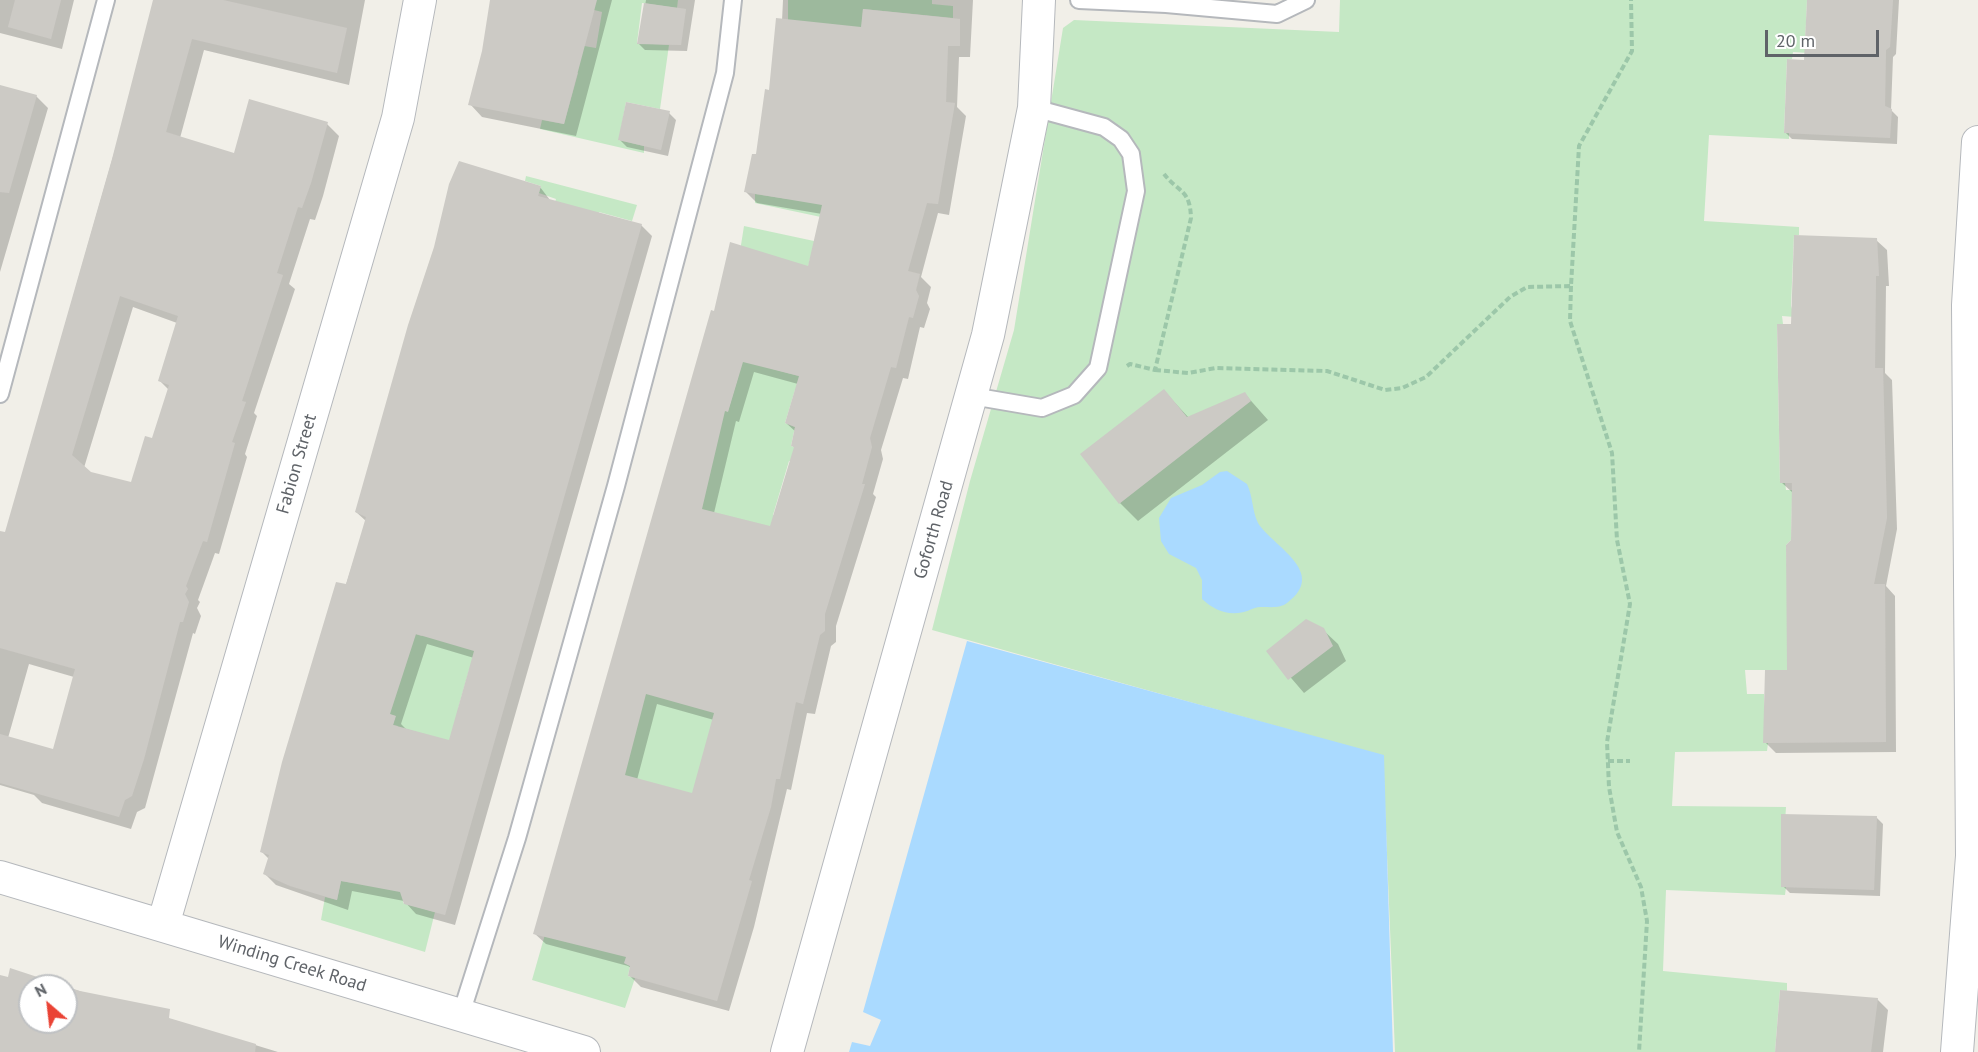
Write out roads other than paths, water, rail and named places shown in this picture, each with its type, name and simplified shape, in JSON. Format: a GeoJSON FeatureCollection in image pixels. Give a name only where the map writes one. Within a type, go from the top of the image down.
{"type":"FeatureCollection","features":[{"type":"Feature","properties":{"kind":"street","name":"Fabion Street"},"geometry":{"type":"LineString","coordinates":[[163,925],[398,118],[420,0]]}},
{"type":"Feature","properties":{"kind":"street","name":"Goforth Road"},"geometry":{"type":"LineString","coordinates":[[787,1052],[988,335],[1034,108],[1040,0]]}},
{"type":"Feature","properties":{"kind":"street"},"geometry":{"type":"LineString","coordinates":[[1957,1052],[1972,856],[1968,305],[1978,142]]}},
{"type":"Feature","properties":{"kind":"street","name":"Winding Creek Road"},"geometry":{"type":"LineString","coordinates":[[0,877],[584,1052]]}},
{"type":"Feature","properties":{"kind":"lane"},"geometry":{"type":"LineString","coordinates":[[0,394],[106,0]]}},
{"type":"Feature","properties":{"kind":"lane"},"geometry":{"type":"LineString","coordinates":[[461,1014],[517,838],[616,486],[725,73],[733,0]]}},
{"type":"Feature","properties":{"kind":"lane"},"geometry":{"type":"LineString","coordinates":[[1079,0],[1277,14],[1306,0]]}},
{"type":"Feature","properties":{"kind":"lane"},"geometry":{"type":"LineString","coordinates":[[972,396],[1042,408],[1074,395],[1098,368],[1129,224],[1136,191],[1131,154],[1121,139],[1104,127],[1034,108]]}},
{"type":"Feature","properties":{"kind":"water"},"geometry":{"type":"Polygon","coordinates":[[[1227,471],[1247,484],[1258,523],[1294,560],[1300,570],[1302,581],[1298,592],[1283,605],[1238,613],[1225,612],[1213,607],[1202,599],[1202,580],[1196,568],[1169,554],[1161,541],[1159,518],[1171,498],[1202,485],[1220,472],[1227,471]]]}},
{"type":"Feature","properties":{"kind":"water"},"geometry":{"type":"Polygon","coordinates":[[[967,641],[1384,755],[1393,1052],[849,1052],[852,1042],[870,1046],[881,1020],[863,1012],[967,641]]]}}]}
